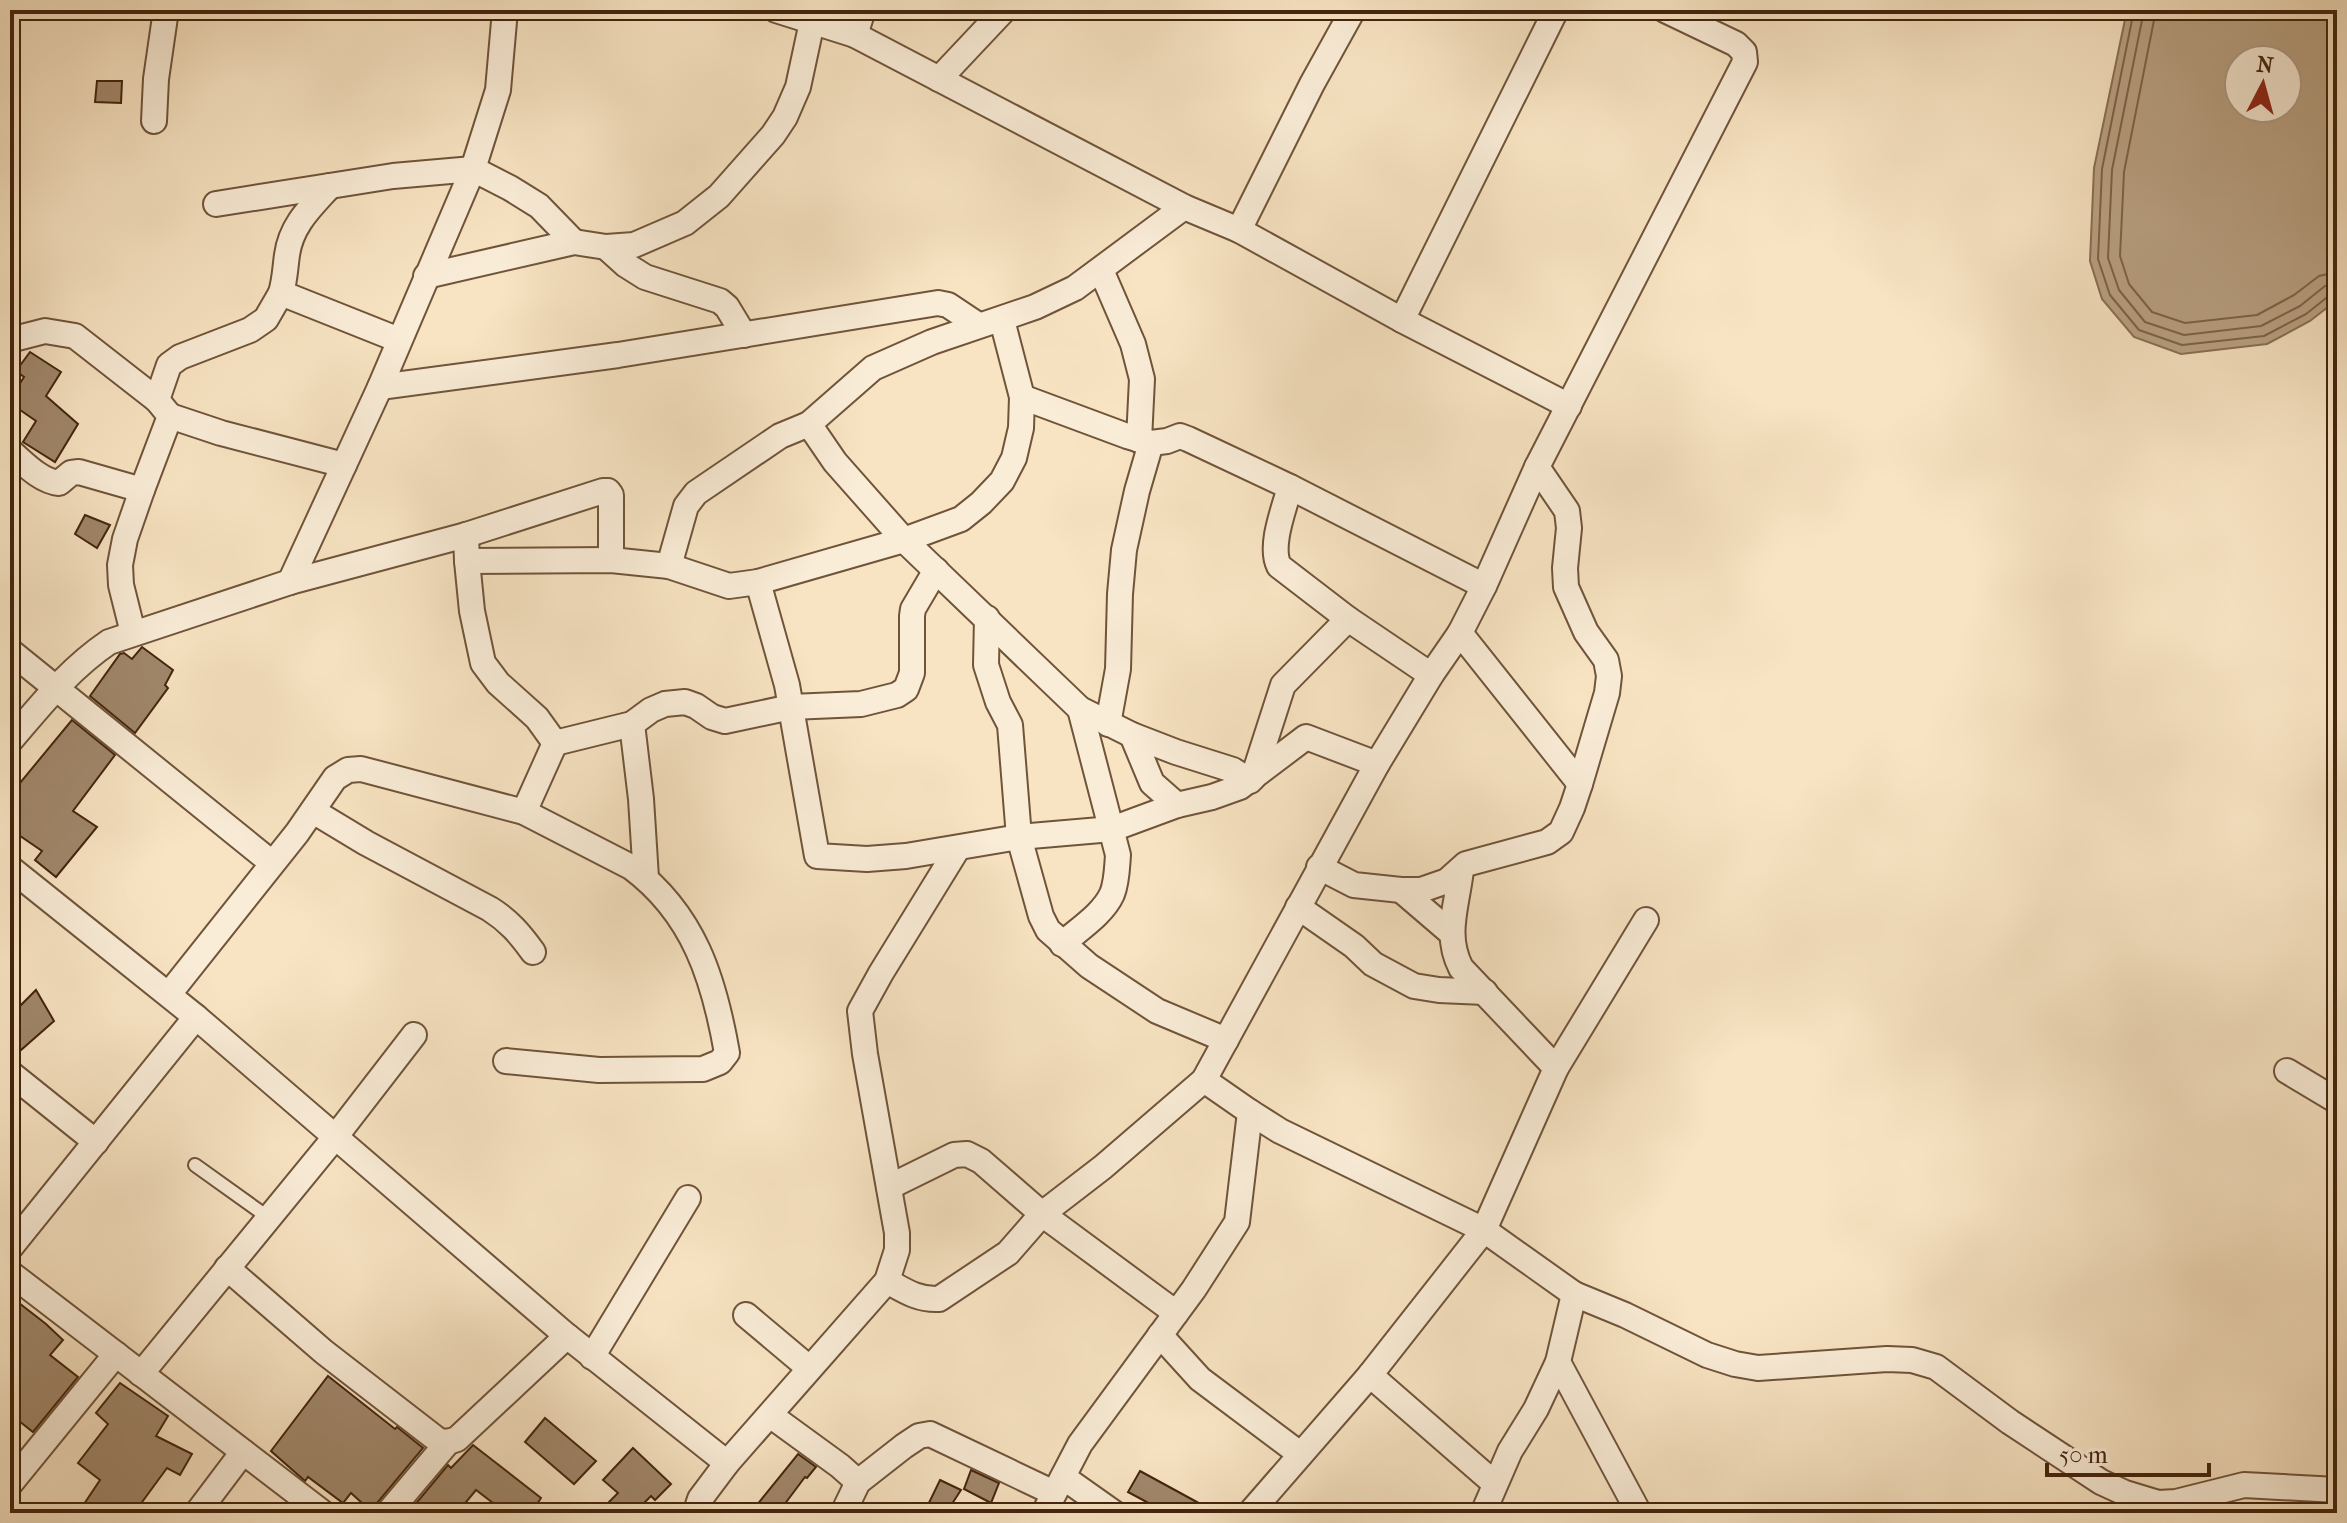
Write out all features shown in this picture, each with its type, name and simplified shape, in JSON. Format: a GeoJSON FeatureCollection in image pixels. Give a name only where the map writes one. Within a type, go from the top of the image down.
{"type":"FeatureCollection","features":[{"type":"Feature","properties":{"kind":"street"},"geometry":{"type":"LineString","coordinates":[[154,121],[156,79],[166,10]]}},
{"type":"Feature","properties":{"kind":"street"},"geometry":{"type":"LineString","coordinates":[[290,582],[380,387],[473,169],[498,90],[505,10]]}},
{"type":"Feature","properties":{"kind":"street"},"geometry":{"type":"LineString","coordinates":[[776,10],[855,35],[1184,207],[1239,230],[1402,320],[1569,406]]}},
{"type":"Feature","properties":{"kind":"street"},"geometry":{"type":"LineString","coordinates":[[855,35],[863,10]]}},
{"type":"Feature","properties":{"kind":"street"},"geometry":{"type":"LineString","coordinates":[[939,79],[1004,10]]}},
{"type":"Feature","properties":{"kind":"street"},"geometry":{"type":"LineString","coordinates":[[1239,230],[1353,10]]}},
{"type":"Feature","properties":{"kind":"street"},"geometry":{"type":"LineString","coordinates":[[1402,320],[1556,10]]}},
{"type":"Feature","properties":{"kind":"street"},"geometry":{"type":"LineString","coordinates":[[887,1281],[914,1297],[939,1299],[1008,1253],[1042,1214],[1103,1167],[1204,1080],[1377,764],[1460,633],[1537,467],[1745,62],[1744,52],[1736,44],[1665,10]]}},
{"type":"Feature","properties":{"kind":"street"},"geometry":{"type":"LineString","coordinates":[[426,276],[574,242],[606,247],[634,245],[685,223],[719,196],[785,117],[798,87],[812,22]]}},
{"type":"Feature","properties":{"kind":"street"},"geometry":{"type":"LineString","coordinates":[[216,204],[393,176],[473,169],[539,206],[574,242]]}},
{"type":"Feature","properties":{"kind":"street"},"geometry":{"type":"LineString","coordinates":[[133,633],[121,585],[120,565],[163,408],[169,365],[180,357],[250,330],[266,319],[281,293],[292,234],[300,219],[330,186]]}},
{"type":"Feature","properties":{"kind":"street"},"geometry":{"type":"LineString","coordinates":[[669,566],[686,506],[696,493],[780,436],[809,424],[873,368],[918,347],[1075,288],[1184,207]]}},
{"type":"Feature","properties":{"kind":"street"},"geometry":{"type":"LineString","coordinates":[[606,247],[645,277],[720,301],[744,335]]}},
{"type":"Feature","properties":{"kind":"street"},"geometry":{"type":"LineString","coordinates":[[1101,270],[1133,344],[1142,379],[1145,442],[1124,550],[1118,669],[1108,724]]}},
{"type":"Feature","properties":{"kind":"street"},"geometry":{"type":"LineString","coordinates":[[281,293],[399,340]]}},
{"type":"Feature","properties":{"kind":"street"},"geometry":{"type":"LineString","coordinates":[[380,387],[618,355],[938,303],[990,322],[1022,397],[1021,428],[1014,458],[1002,481],[961,519],[904,540],[758,582],[723,586],[669,566],[611,560],[467,561]]}},
{"type":"Feature","properties":{"kind":"street"},"geometry":{"type":"LineString","coordinates":[[10,340],[45,331],[75,336],[163,408],[221,433],[344,465]]}},
{"type":"Feature","properties":{"kind":"street"},"geometry":{"type":"LineString","coordinates":[[1022,397],[1145,442],[1167,441],[1180,436],[1290,487],[1484,586]]}},
{"type":"Feature","properties":{"kind":"street"},"geometry":{"type":"LineString","coordinates":[[809,424],[835,462],[904,540],[1080,709],[1132,735],[1233,770],[1252,780]]}},
{"type":"Feature","properties":{"kind":"street"},"geometry":{"type":"LineString","coordinates":[[10,451],[52,482],[59,483],[71,473],[79,472],[142,490]]}},
{"type":"Feature","properties":{"kind":"street"},"geometry":{"type":"LineString","coordinates":[[1319,867],[1354,885],[1401,890],[1431,888],[1447,881],[1466,864],[1547,842],[1561,832],[1580,784],[1607,693],[1609,676],[1606,660],[1586,632],[1566,587],[1567,511],[1537,467]]}},
{"type":"Feature","properties":{"kind":"street"},"geometry":{"type":"LineString","coordinates":[[1290,487],[1278,535],[1275,558],[1279,566],[1348,619],[1431,675]]}},
{"type":"Feature","properties":{"kind":"street"},"geometry":{"type":"LineString","coordinates":[[10,741],[56,687],[87,657],[109,642],[290,582],[466,535],[608,491],[611,495],[611,560]]}},
{"type":"Feature","properties":{"kind":"street"},"geometry":{"type":"LineString","coordinates":[[466,535],[472,611],[483,663],[498,683],[537,718],[555,743]]}},
{"type":"Feature","properties":{"kind":"street"},"geometry":{"type":"LineString","coordinates":[[555,743],[632,724],[665,704],[685,702],[725,721],[791,707],[861,704],[897,695],[906,689],[912,673],[913,609],[936,570]]}},
{"type":"Feature","properties":{"kind":"street"},"geometry":{"type":"LineString","coordinates":[[758,582],[787,685],[817,856],[867,859],[906,856],[1019,837],[1112,829],[1177,805],[1227,793],[1252,780],[1306,737]]}},
{"type":"Feature","properties":{"kind":"street"},"geometry":{"type":"LineString","coordinates":[[987,618],[986,665],[998,702],[1010,725],[1019,837],[1041,916],[1048,930],[1089,966],[1157,1011],[1226,1040]]}},
{"type":"Feature","properties":{"kind":"street"},"geometry":{"type":"LineString","coordinates":[[1252,780],[1283,685],[1348,619]]}},
{"type":"Feature","properties":{"kind":"street"},"geometry":{"type":"LineString","coordinates":[[1460,633],[1580,784]]}},
{"type":"Feature","properties":{"kind":"street"},"geometry":{"type":"LineString","coordinates":[[10,651],[272,863]]}},
{"type":"Feature","properties":{"kind":"street"},"geometry":{"type":"LineString","coordinates":[[1062,944],[1101,910],[1112,893],[1117,875],[1118,855],[1080,709]]}},
{"type":"Feature","properties":{"kind":"street"},"geometry":{"type":"LineString","coordinates":[[1274,712],[1306,737],[1377,764]]}},
{"type":"Feature","properties":{"kind":"street"},"geometry":{"type":"LineString","coordinates":[[632,724],[646,878]]}},
{"type":"Feature","properties":{"kind":"street"},"geometry":{"type":"LineString","coordinates":[[1132,735],[1152,783],[1177,805]]}},
{"type":"Feature","properties":{"kind":"street"},"geometry":{"type":"LineString","coordinates":[[524,812],[555,743]]}},
{"type":"Feature","properties":{"kind":"street"},"geometry":{"type":"LineString","coordinates":[[169,994],[313,811],[335,778],[348,770],[361,769],[524,812],[615,858],[646,878],[694,939],[718,1006],[727,1053],[720,1062],[703,1069],[599,1070],[506,1061]]}},
{"type":"Feature","properties":{"kind":"street"},"geometry":{"type":"LineString","coordinates":[[1144,817],[1152,783]]}},
{"type":"Feature","properties":{"kind":"street"},"geometry":{"type":"LineString","coordinates":[[313,811],[490,909],[507,920],[533,952]]}},
{"type":"Feature","properties":{"kind":"street"},"geometry":{"type":"LineString","coordinates":[[699,1513],[700,1499],[727,1463],[887,1281],[897,1243],[860,1011],[958,848]]}},
{"type":"Feature","properties":{"kind":"street"},"geometry":{"type":"LineString","coordinates":[[10,868],[169,994],[592,1357],[727,1463]]}},
{"type":"Feature","properties":{"kind":"street"},"geometry":{"type":"LineString","coordinates":[[1461,870],[1450,932],[1454,955],[1461,968],[1556,1068]]}},
{"type":"Feature","properties":{"kind":"street"},"geometry":{"type":"LineString","coordinates":[[1401,890],[1450,932]]}},
{"type":"Feature","properties":{"kind":"street"},"geometry":{"type":"LineString","coordinates":[[1298,907],[1354,946],[1373,964],[1414,986],[1485,992]]}},
{"type":"Feature","properties":{"kind":"street"},"geometry":{"type":"LineString","coordinates":[[1250,1513],[1370,1375],[1484,1230],[1556,1068],[1646,920]]}},
{"type":"Feature","properties":{"kind":"street"},"geometry":{"type":"LineString","coordinates":[[10,1248],[196,1017]]}},
{"type":"Feature","properties":{"kind":"street"},"geometry":{"type":"LineString","coordinates":[[141,1374],[336,1136],[414,1035]]}},
{"type":"Feature","properties":{"kind":"street"},"geometry":{"type":"LineString","coordinates":[[2287,1071],[2337,1101]]}},
{"type":"Feature","properties":{"kind":"street"},"geometry":{"type":"LineString","coordinates":[[10,1073],[96,1142]]}},
{"type":"Feature","properties":{"kind":"street"},"geometry":{"type":"LineString","coordinates":[[1204,1080],[1280,1131],[1484,1230],[1574,1294],[1707,1355],[1758,1368],[1887,1359],[1912,1360],[1936,1367],[2010,1422],[2101,1482],[2158,1503],[2176,1502],[2244,1485],[2337,1490]]}},
{"type":"Feature","properties":{"kind":"street"},"geometry":{"type":"LineString","coordinates":[[1053,1494],[1080,1444],[1176,1313],[1237,1222],[1250,1112]]}},
{"type":"Feature","properties":{"kind":"street"},"geometry":{"type":"LineString","coordinates":[[889,1187],[954,1155],[967,1154],[981,1161],[1042,1214],[1176,1313]]}},
{"type":"Feature","properties":{"kind":"street"},"geometry":{"type":"LineString","coordinates":[[592,1357],[688,1198]]}},
{"type":"Feature","properties":{"kind":"street"},"geometry":{"type":"LineString","coordinates":[[227,1268],[335,1361],[439,1441],[457,1439],[567,1336]]}},
{"type":"Feature","properties":{"kind":"street"},"geometry":{"type":"LineString","coordinates":[[10,1273],[323,1513]]}},
{"type":"Feature","properties":{"kind":"street"},"geometry":{"type":"LineString","coordinates":[[1483,1513],[1494,1483],[1536,1409],[1558,1362],[1574,1294]]}},
{"type":"Feature","properties":{"kind":"street"},"geometry":{"type":"LineString","coordinates":[[746,1315],[809,1368]]}},
{"type":"Feature","properties":{"kind":"street"},"geometry":{"type":"LineString","coordinates":[[1160,1335],[1191,1372],[1300,1454]]}},
{"type":"Feature","properties":{"kind":"street"},"geometry":{"type":"LineString","coordinates":[[10,1484],[116,1354]]}},
{"type":"Feature","properties":{"kind":"street"},"geometry":{"type":"LineString","coordinates":[[1558,1362],[1639,1513]]}},
{"type":"Feature","properties":{"kind":"street"},"geometry":{"type":"LineString","coordinates":[[1370,1375],[1494,1483]]}},
{"type":"Feature","properties":{"kind":"street"},"geometry":{"type":"LineString","coordinates":[[770,1415],[858,1482]]}},
{"type":"Feature","properties":{"kind":"street"},"geometry":{"type":"LineString","coordinates":[[843,1513],[858,1482],[919,1436],[930,1434],[1053,1494],[1114,1513]]}},
{"type":"Feature","properties":{"kind":"street"},"geometry":{"type":"LineString","coordinates":[[388,1513],[448,1442]]}},
{"type":"Feature","properties":{"kind":"street"},"geometry":{"type":"LineString","coordinates":[[197,1513],[243,1452]]}},
{"type":"Feature","properties":{"kind":"lane"},"geometry":{"type":"LineString","coordinates":[[195,1165],[269,1218]]}},
{"type":"Feature","properties":{"kind":"water"},"geometry":{"type":"Polygon","coordinates":[[[2127,10],[2337,10],[2337,300],[2310,321],[2267,344],[2181,354],[2134,337],[2102,299],[2090,261],[2094,168],[2127,10]]]}},
{"type":"Feature","properties":{"kind":"building"},"geometry":{"type":"Polygon","coordinates":[[[97,81],[122,81],[121,103],[95,102],[97,81]]]}},
{"type":"Feature","properties":{"kind":"building"},"geometry":{"type":"Polygon","coordinates":[[[30,352],[61,372],[46,396],[78,424],[55,462],[23,442],[36,421],[10,403],[24,377],[16,371],[30,352]]]}},
{"type":"Feature","properties":{"kind":"building"},"geometry":{"type":"Polygon","coordinates":[[[85,515],[110,525],[97,548],[75,534],[85,515]]]}},
{"type":"Feature","properties":{"kind":"building"},"geometry":{"type":"Polygon","coordinates":[[[142,647],[173,670],[165,685],[168,688],[135,733],[90,696],[120,654],[124,653],[132,659],[142,647]]]}},
{"type":"Feature","properties":{"kind":"building"},"geometry":{"type":"Polygon","coordinates":[[[72,720],[115,755],[73,811],[97,827],[56,877],[35,860],[42,851],[10,829],[10,795],[72,720]]]}},
{"type":"Feature","properties":{"kind":"building"},"geometry":{"type":"Polygon","coordinates":[[[36,990],[54,1021],[21,1050],[10,1037],[10,1016],[36,990]]]}},
{"type":"Feature","properties":{"kind":"building"},"geometry":{"type":"Polygon","coordinates":[[[10,1296],[63,1340],[50,1355],[78,1377],[33,1432],[19,1421],[10,1431],[10,1296]]]}},
{"type":"Feature","properties":{"kind":"building"},"geometry":{"type":"Polygon","coordinates":[[[328,1376],[423,1448],[377,1503],[373,1513],[351,1493],[343,1503],[308,1477],[305,1481],[271,1451],[328,1376]]]}},
{"type":"Feature","properties":{"kind":"building"},"geometry":{"type":"Polygon","coordinates":[[[120,1383],[168,1416],[156,1436],[192,1454],[180,1475],[167,1468],[134,1513],[78,1513],[100,1480],[78,1463],[108,1424],[96,1413],[120,1383]]]}},
{"type":"Feature","properties":{"kind":"building"},"geometry":{"type":"Polygon","coordinates":[[[545,1418],[596,1461],[574,1484],[525,1442],[545,1418]]]}},
{"type":"Feature","properties":{"kind":"building"},"geometry":{"type":"Polygon","coordinates":[[[473,1445],[541,1498],[531,1513],[506,1513],[476,1490],[457,1513],[408,1513],[448,1465],[451,1468],[473,1445]]]}},
{"type":"Feature","properties":{"kind":"building"},"geometry":{"type":"Polygon","coordinates":[[[633,1448],[671,1484],[655,1500],[651,1496],[634,1513],[620,1513],[609,1502],[618,1493],[603,1480],[633,1448]]]}},
{"type":"Feature","properties":{"kind":"building"},"geometry":{"type":"Polygon","coordinates":[[[798,1454],[816,1467],[778,1513],[765,1513],[756,1506],[798,1454]]]}},
{"type":"Feature","properties":{"kind":"building"},"geometry":{"type":"Polygon","coordinates":[[[971,1470],[999,1483],[991,1503],[964,1489],[971,1470]]]}},
{"type":"Feature","properties":{"kind":"building"},"geometry":{"type":"Polygon","coordinates":[[[1140,1471],[1217,1513],[1167,1513],[1128,1492],[1140,1471]]]}},
{"type":"Feature","properties":{"kind":"building"},"geometry":{"type":"Polygon","coordinates":[[[940,1480],[961,1490],[946,1513],[924,1513],[940,1480]]]}}]}
